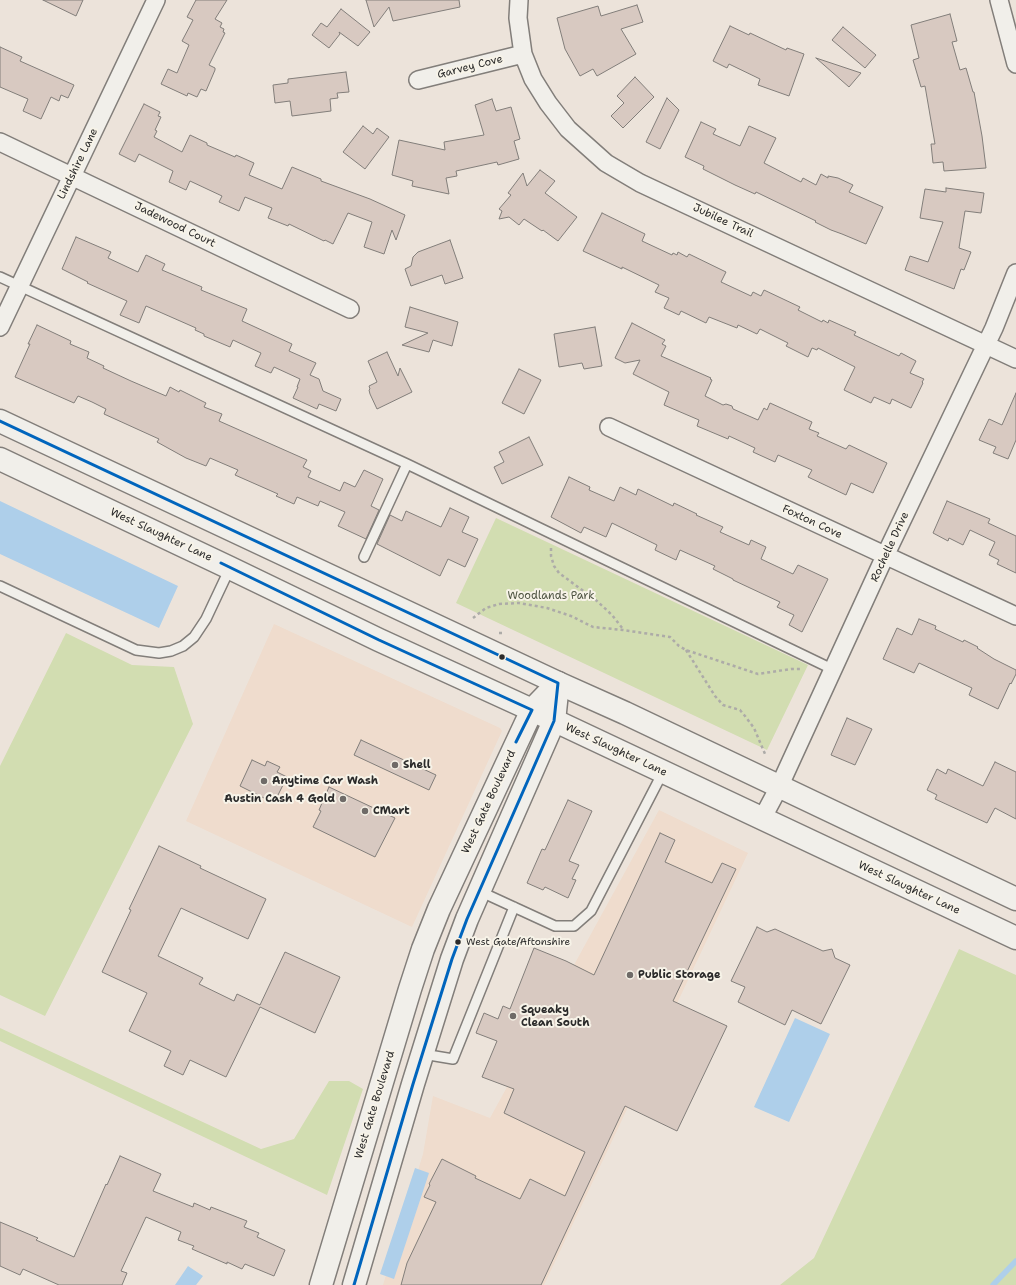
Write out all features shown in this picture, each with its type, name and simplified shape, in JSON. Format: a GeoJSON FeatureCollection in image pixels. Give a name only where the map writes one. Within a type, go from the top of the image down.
{"type":"FeatureCollection","features":[{"type":"Feature","properties":{"kind":"main road"},"geometry":{"type":"LineString","coordinates":[[0,421],[625,713],[1016,899]]}},
{"type":"Feature","properties":{"kind":"main road","name":"West Slaughter Lane"},"geometry":{"type":"LineString","coordinates":[[0,459],[379,640],[554,720],[1016,938]]}},
{"type":"Feature","properties":{"kind":"main road"},"geometry":{"type":"LineString","coordinates":[[354,1285],[413,1084],[452,959],[479,891],[554,720],[558,683]]}},
{"type":"Feature","properties":{"kind":"main road","name":"West Gate Boulevard"},"geometry":{"type":"LineString","coordinates":[[321,1285],[421,955],[439,909],[532,710],[558,683]]}},
{"type":"Feature","properties":{"kind":"main road"},"geometry":{"type":"LineString","coordinates":[[384,1077],[413,1084]]}},
{"type":"Feature","properties":{"kind":"street","name":"Lindshire Lane"},"geometry":{"type":"LineString","coordinates":[[0,327],[156,0]]}},
{"type":"Feature","properties":{"kind":"street","name":"Jubilee Trail"},"geometry":{"type":"LineString","coordinates":[[519,0],[518,18],[523,54],[533,79],[568,129],[606,163],[640,183],[1016,359]]}},
{"type":"Feature","properties":{"kind":"street"},"geometry":{"type":"LineString","coordinates":[[999,0],[1016,64]]}},
{"type":"Feature","properties":{"kind":"street","name":"Garvey Cove"},"geometry":{"type":"LineString","coordinates":[[418,80],[523,54]]}},
{"type":"Feature","properties":{"kind":"street","name":"Jadewood Court"},"geometry":{"type":"LineString","coordinates":[[0,142],[350,309]]}},
{"type":"Feature","properties":{"kind":"street","name":"Rochelle Drive"},"geometry":{"type":"LineString","coordinates":[[762,819],[779,787],[832,669],[986,345],[1016,273]]}},
{"type":"Feature","properties":{"kind":"street","name":"Foxton Cove"},"geometry":{"type":"LineString","coordinates":[[609,427],[1016,616]]}},
{"type":"Feature","properties":{"kind":"lane"},"geometry":{"type":"LineString","coordinates":[[0,278],[407,464],[832,669]]}},
{"type":"Feature","properties":{"kind":"lane"},"geometry":{"type":"LineString","coordinates":[[364,556],[407,464]]}},
{"type":"Feature","properties":{"kind":"lane"},"geometry":{"type":"LineString","coordinates":[[0,586],[136,650],[159,653],[171,651],[183,646],[194,637],[206,619],[230,568]]}},
{"type":"Feature","properties":{"kind":"lane"},"geometry":{"type":"LineString","coordinates":[[479,891],[555,926],[574,926],[591,911],[663,772]]}},
{"type":"Feature","properties":{"kind":"lane"},"geometry":{"type":"LineString","coordinates":[[423,1054],[453,1059],[514,907]]}},
{"type":"Feature","properties":{"kind":"path"},"geometry":{"type":"LineString","coordinates":[[555,536],[551,547],[551,556],[554,566],[559,573],[597,601],[612,615],[623,630]]}},
{"type":"Feature","properties":{"kind":"path"},"geometry":{"type":"LineString","coordinates":[[473,618],[486,608],[499,604],[519,603],[547,608],[571,616],[593,627],[670,637],[679,646],[686,650],[758,674],[790,669]]}},
{"type":"Feature","properties":{"kind":"path"},"geometry":{"type":"LineString","coordinates":[[686,650],[715,696],[723,705],[740,710],[745,716],[754,728],[765,754]]}},
{"type":"Feature","properties":{"kind":"shaded area"},"geometry":{"type":"Polygon","coordinates":[[[274,624],[500,728],[502,731],[412,927],[186,821],[274,624]]]}},
{"type":"Feature","properties":{"kind":"shaded area","name":"Public Storage"},"geometry":{"type":"Polygon","coordinates":[[[659,810],[748,853],[544,1285],[383,1285],[423,1154],[433,1096],[490,1118],[659,810]]]}},
{"type":"Feature","properties":{"kind":"green space","name":"Woodlands Park"},"geometry":{"type":"Polygon","coordinates":[[[496,518],[808,665],[767,750],[456,603],[496,518]]]}},
{"type":"Feature","properties":{"kind":"green space"},"geometry":{"type":"Polygon","coordinates":[[[66,633],[132,665],[174,667],[193,724],[45,1016],[0,995],[0,766],[66,633]]]}},
{"type":"Feature","properties":{"kind":"green space"},"geometry":{"type":"Polygon","coordinates":[[[959,949],[1016,975],[1016,1285],[780,1285],[814,1258],[959,949]]]}},
{"type":"Feature","properties":{"kind":"green space"},"geometry":{"type":"Polygon","coordinates":[[[0,1028],[261,1149],[294,1139],[329,1081],[349,1081],[363,1089],[327,1195],[0,1041],[0,1028]]]}},
{"type":"Feature","properties":{"kind":"water"},"geometry":{"type":"Polygon","coordinates":[[[0,501],[178,586],[159,628],[0,554],[0,501]]]}},
{"type":"Feature","properties":{"kind":"water"},"geometry":{"type":"Polygon","coordinates":[[[795,1018],[830,1034],[789,1122],[754,1107],[795,1018]]]}},
{"type":"Feature","properties":{"kind":"water"},"geometry":{"type":"Polygon","coordinates":[[[415,1168],[429,1173],[394,1279],[380,1274],[415,1168]]]}},
{"type":"Feature","properties":{"kind":"water"},"geometry":{"type":"Polygon","coordinates":[[[188,1266],[203,1276],[196,1285],[175,1285],[188,1266]]]}},
{"type":"Feature","properties":{"kind":"building"},"geometry":{"type":"Polygon","coordinates":[[[43,0],[83,0],[76,16],[43,0]]]}},
{"type":"Feature","properties":{"kind":"building"},"geometry":{"type":"Polygon","coordinates":[[[196,0],[227,0],[215,19],[222,23],[220,27],[224,29],[223,32],[225,33],[209,65],[215,68],[215,70],[206,91],[201,89],[197,97],[188,93],[187,96],[161,84],[168,69],[177,73],[189,45],[182,41],[193,20],[187,17],[196,0]]]}},
{"type":"Feature","properties":{"kind":"building"},"geometry":{"type":"Polygon","coordinates":[[[366,0],[459,0],[460,7],[393,21],[389,7],[374,27],[366,0]]]}},
{"type":"Feature","properties":{"kind":"building"},"geometry":{"type":"Polygon","coordinates":[[[637,5],[643,22],[621,29],[636,54],[597,76],[593,69],[580,76],[565,49],[557,18],[598,6],[601,16],[637,5]]]}},
{"type":"Feature","properties":{"kind":"building"},"geometry":{"type":"Polygon","coordinates":[[[341,9],[370,32],[358,46],[339,32],[340,34],[329,48],[312,35],[321,23],[327,27],[341,9]]]}},
{"type":"Feature","properties":{"kind":"building"},"geometry":{"type":"Polygon","coordinates":[[[950,14],[957,41],[952,42],[960,70],[966,68],[974,92],[986,168],[944,171],[943,162],[933,163],[931,144],[935,144],[925,86],[921,87],[913,60],[919,58],[911,25],[950,14]]]}},
{"type":"Feature","properties":{"kind":"building"},"geometry":{"type":"Polygon","coordinates":[[[730,26],[749,35],[750,33],[786,50],[787,48],[804,54],[789,96],[758,85],[760,79],[729,64],[727,68],[713,61],[730,26]]]}},
{"type":"Feature","properties":{"kind":"building"},"geometry":{"type":"Polygon","coordinates":[[[843,27],[876,55],[865,68],[832,40],[843,27]]]}},
{"type":"Feature","properties":{"kind":"building"},"geometry":{"type":"Polygon","coordinates":[[[0,47],[22,57],[20,61],[74,85],[68,98],[61,95],[59,101],[51,97],[41,119],[23,111],[28,99],[0,87],[0,47]]]}},
{"type":"Feature","properties":{"kind":"building"},"geometry":{"type":"Polygon","coordinates":[[[816,58],[861,73],[849,87],[816,58]]]}},
{"type":"Feature","properties":{"kind":"building"},"geometry":{"type":"Polygon","coordinates":[[[346,72],[349,92],[337,93],[338,98],[330,99],[331,111],[292,116],[290,101],[275,103],[273,85],[288,83],[288,79],[346,72]]]}},
{"type":"Feature","properties":{"kind":"building"},"geometry":{"type":"Polygon","coordinates":[[[635,77],[654,97],[623,128],[611,116],[624,103],[617,96],[635,77]]]}},
{"type":"Feature","properties":{"kind":"building"},"geometry":{"type":"Polygon","coordinates":[[[667,98],[679,110],[660,149],[646,142],[667,98]]]}},
{"type":"Feature","properties":{"kind":"building"},"geometry":{"type":"Polygon","coordinates":[[[492,99],[496,111],[511,107],[520,139],[514,141],[519,159],[498,165],[497,162],[456,171],[457,176],[446,178],[449,194],[412,186],[413,181],[392,175],[399,140],[445,150],[444,142],[484,135],[475,105],[492,99]]]}},
{"type":"Feature","properties":{"kind":"building"},"geometry":{"type":"Polygon","coordinates":[[[144,104],[160,112],[158,116],[161,117],[155,130],[157,131],[154,137],[182,152],[190,135],[207,143],[207,145],[254,163],[249,175],[282,189],[292,167],[321,179],[321,181],[370,199],[405,215],[396,240],[392,230],[384,254],[364,247],[372,222],[348,213],[333,244],[289,224],[288,226],[268,218],[272,208],[245,197],[239,211],[219,202],[222,196],[190,181],[186,190],[169,182],[173,171],[139,154],[135,162],[119,154],[144,104]]]}},
{"type":"Feature","properties":{"kind":"building"},"geometry":{"type":"Polygon","coordinates":[[[701,122],[716,129],[713,134],[740,146],[749,126],[776,138],[764,163],[801,182],[803,178],[816,185],[821,174],[828,178],[828,176],[838,178],[853,185],[849,192],[883,207],[866,244],[831,230],[815,222],[816,221],[756,192],[755,194],[735,185],[703,169],[704,166],[685,157],[701,122]]]}},
{"type":"Feature","properties":{"kind":"building"},"geometry":{"type":"Polygon","coordinates":[[[363,126],[373,134],[377,128],[389,137],[365,169],[343,152],[363,126]]]}},
{"type":"Feature","properties":{"kind":"building"},"geometry":{"type":"Polygon","coordinates":[[[540,170],[555,181],[545,193],[577,217],[558,241],[524,219],[519,225],[509,217],[499,219],[502,211],[499,209],[511,195],[508,193],[523,173],[527,186],[540,170]]]}},
{"type":"Feature","properties":{"kind":"building"},"geometry":{"type":"Polygon","coordinates":[[[946,188],[984,193],[981,213],[965,211],[959,248],[971,252],[964,270],[961,269],[954,289],[905,270],[910,256],[928,262],[943,222],[920,218],[925,189],[946,192],[946,188]]]}},
{"type":"Feature","properties":{"kind":"building"},"geometry":{"type":"Polygon","coordinates":[[[602,213],[645,234],[642,241],[672,255],[673,253],[677,255],[678,252],[687,257],[689,254],[726,272],[721,282],[751,296],[753,292],[761,296],[764,290],[800,307],[798,310],[822,322],[823,320],[828,323],[829,320],[856,332],[854,335],[899,356],[901,353],[916,361],[910,373],[924,379],[911,408],[892,399],[890,404],[874,397],[871,403],[844,390],[855,367],[818,348],[817,350],[812,348],[808,357],[786,346],[788,343],[760,329],[757,334],[738,325],[737,328],[709,317],[706,323],[681,311],[679,315],[664,308],[669,298],[655,292],[659,285],[622,267],[622,269],[583,251],[602,213]]]}},
{"type":"Feature","properties":{"kind":"building"},"geometry":{"type":"Polygon","coordinates":[[[76,237],[111,252],[108,258],[138,272],[146,255],[165,264],[162,270],[202,287],[201,290],[247,309],[242,321],[292,344],[289,351],[316,363],[310,375],[319,379],[323,391],[341,399],[336,411],[319,404],[317,409],[293,398],[300,379],[274,367],[271,373],[255,366],[261,353],[233,340],[230,347],[204,336],[204,334],[195,330],[196,328],[146,306],[139,323],[120,315],[127,301],[87,283],[88,282],[62,269],[76,237]]]}},
{"type":"Feature","properties":{"kind":"building"},"geometry":{"type":"Polygon","coordinates":[[[450,240],[463,278],[445,284],[442,275],[411,286],[405,269],[411,266],[413,257],[418,252],[450,240]]]}},
{"type":"Feature","properties":{"kind":"building"},"geometry":{"type":"Polygon","coordinates":[[[410,307],[458,322],[452,346],[433,340],[429,352],[402,345],[428,333],[405,327],[410,307]]]}},
{"type":"Feature","properties":{"kind":"building"},"geometry":{"type":"Polygon","coordinates":[[[632,323],[665,340],[662,344],[666,346],[661,356],[711,378],[710,379],[712,380],[705,396],[723,405],[726,404],[732,406],[733,409],[758,420],[764,408],[767,410],[770,403],[812,422],[809,429],[819,433],[817,436],[846,449],[849,445],[887,463],[873,493],[851,483],[846,495],[808,477],[812,470],[778,455],[775,462],[753,452],[755,448],[729,436],[728,439],[697,426],[699,420],[664,405],[669,392],[633,374],[640,360],[625,363],[615,358],[632,323]]]}},
{"type":"Feature","properties":{"kind":"building"},"geometry":{"type":"Polygon","coordinates":[[[37,325],[71,341],[70,344],[89,352],[87,358],[104,366],[103,368],[131,381],[166,396],[170,387],[179,392],[180,390],[206,403],[204,407],[222,414],[219,421],[307,460],[303,467],[311,471],[308,477],[340,491],[344,482],[355,487],[364,470],[383,479],[371,506],[379,510],[366,539],[338,526],[345,512],[320,501],[318,506],[297,497],[294,504],[276,496],[278,494],[235,475],[238,470],[210,458],[206,466],[186,458],[157,442],[159,439],[104,414],[106,409],[92,402],[78,396],[74,403],[15,377],[37,325]]]}},
{"type":"Feature","properties":{"kind":"building"},"geometry":{"type":"Polygon","coordinates":[[[595,327],[602,366],[584,369],[582,363],[559,367],[554,334],[595,327]]]}},
{"type":"Feature","properties":{"kind":"building"},"geometry":{"type":"Polygon","coordinates":[[[387,352],[398,376],[400,368],[412,392],[377,409],[370,394],[369,386],[377,382],[368,361],[387,352]]]}},
{"type":"Feature","properties":{"kind":"building"},"geometry":{"type":"Polygon","coordinates":[[[519,369],[541,380],[524,414],[502,403],[519,369]]]}},
{"type":"Feature","properties":{"kind":"building"},"geometry":{"type":"Polygon","coordinates":[[[1016,393],[1016,440],[1008,459],[993,453],[996,447],[979,440],[989,419],[1002,425],[1016,393]]]}},
{"type":"Feature","properties":{"kind":"building"},"geometry":{"type":"Polygon","coordinates":[[[529,437],[543,465],[502,484],[494,467],[504,462],[499,452],[529,437]]]}},
{"type":"Feature","properties":{"kind":"building"},"geometry":{"type":"Polygon","coordinates":[[[569,477],[590,487],[589,490],[614,501],[620,487],[636,495],[638,489],[673,506],[674,503],[723,527],[720,532],[749,545],[751,540],[766,547],[761,559],[793,574],[798,565],[828,579],[802,632],[789,625],[794,615],[777,607],[780,602],[713,569],[715,566],[680,550],[676,560],[655,550],[657,545],[612,523],[606,537],[584,527],[581,533],[551,517],[569,477]]]}},
{"type":"Feature","properties":{"kind":"building"},"geometry":{"type":"Polygon","coordinates":[[[947,501],[990,519],[988,523],[1016,536],[1016,573],[997,564],[999,560],[989,555],[995,542],[970,530],[963,545],[949,538],[948,541],[933,533],[947,501]]]}},
{"type":"Feature","properties":{"kind":"building"},"geometry":{"type":"Polygon","coordinates":[[[450,508],[469,517],[462,532],[478,539],[465,567],[448,559],[440,576],[377,544],[390,515],[402,521],[406,511],[441,527],[450,508]]]}},
{"type":"Feature","properties":{"kind":"building"},"geometry":{"type":"Polygon","coordinates":[[[919,619],[936,626],[935,629],[978,647],[977,648],[994,659],[1016,670],[1016,674],[1011,684],[1010,683],[998,709],[969,695],[972,688],[919,663],[914,673],[883,659],[897,628],[912,635],[919,619]]]}},
{"type":"Feature","properties":{"kind":"building"},"geometry":{"type":"Polygon","coordinates":[[[847,718],[872,729],[855,765],[831,755],[847,718]]]}},
{"type":"Feature","properties":{"kind":"building","name":"Shell"},"geometry":{"type":"Polygon","coordinates":[[[361,740],[436,775],[429,790],[354,755],[361,740]]]}},
{"type":"Feature","properties":{"kind":"building","name":"Anytime Car Wash"},"geometry":{"type":"Polygon","coordinates":[[[252,760],[265,766],[267,761],[280,767],[277,772],[287,777],[274,803],[240,786],[252,760]]]}},
{"type":"Feature","properties":{"kind":"building"},"geometry":{"type":"Polygon","coordinates":[[[995,762],[1016,772],[1016,819],[995,808],[987,823],[935,799],[937,795],[927,790],[937,769],[946,774],[948,769],[983,786],[995,762]]]}},
{"type":"Feature","properties":{"kind":"building"},"geometry":{"type":"Polygon","coordinates":[[[329,787],[395,818],[375,857],[313,827],[321,811],[319,810],[329,787]]]}},
{"type":"Feature","properties":{"kind":"building"},"geometry":{"type":"Polygon","coordinates":[[[568,800],[592,811],[569,861],[579,865],[572,879],[576,880],[568,898],[545,887],[543,890],[527,883],[542,849],[545,850],[568,800]]]}},
{"type":"Feature","properties":{"kind":"building","name":"Public Storage"},"geometry":{"type":"Polygon","coordinates":[[[660,833],[675,840],[665,862],[712,883],[722,863],[736,869],[673,1001],[727,1026],[677,1131],[625,1106],[541,1285],[401,1285],[407,1263],[436,1202],[424,1197],[442,1159],[476,1176],[475,1178],[520,1199],[530,1179],[565,1196],[585,1152],[504,1113],[514,1089],[482,1077],[497,1041],[476,1033],[484,1013],[498,1019],[503,1006],[510,1009],[534,948],[566,961],[594,975],[660,833]]]}},
{"type":"Feature","properties":{"kind":"building"},"geometry":{"type":"Polygon","coordinates":[[[159,846],[201,866],[200,868],[266,899],[248,939],[181,908],[158,956],[203,978],[199,984],[234,1001],[237,994],[260,1005],[285,952],[340,977],[315,1033],[260,1007],[226,1077],[190,1060],[183,1075],[164,1066],[171,1051],[129,1031],[147,993],[102,972],[131,910],[129,909],[159,846]]]}},
{"type":"Feature","properties":{"kind":"building"},"geometry":{"type":"Polygon","coordinates":[[[757,927],[767,932],[775,929],[823,951],[832,949],[835,958],[850,965],[821,1024],[792,1010],[785,1025],[738,1002],[745,987],[731,981],[757,927]]]}},
{"type":"Feature","properties":{"kind":"building"},"geometry":{"type":"Polygon","coordinates":[[[120,1156],[161,1174],[153,1191],[193,1207],[194,1203],[210,1210],[211,1207],[247,1221],[244,1227],[259,1233],[257,1237],[285,1250],[274,1276],[245,1264],[242,1269],[192,1249],[194,1246],[178,1240],[181,1232],[146,1217],[121,1271],[127,1273],[122,1285],[59,1285],[23,1269],[20,1275],[0,1266],[0,1222],[38,1238],[36,1240],[74,1257],[120,1156]]]}},
{"type":"Feature","properties":{"kind":"waterway"},"geometry":{"type":"LineString","coordinates":[[993,1285],[1016,1261]]}},
{"type":"Feature","properties":{"kind":"transit line"},"geometry":{"type":"LineString","coordinates":[[0,421],[558,683],[554,721],[467,919],[452,959],[413,1084],[354,1285]]}},
{"type":"Feature","properties":{"kind":"transit line"},"geometry":{"type":"LineString","coordinates":[[221,563],[379,640],[532,710],[516,742]]}},
{"type":"Feature","properties":{"kind":"place","name":"Shell"},"geometry":{"type":"Point","coordinates":[395,765]}},
{"type":"Feature","properties":{"kind":"place","name":"Anytime Car Wash"},"geometry":{"type":"Point","coordinates":[264,781]}},
{"type":"Feature","properties":{"kind":"place","name":"Austin Cash 4 Gold"},"geometry":{"type":"Point","coordinates":[343,799]}},
{"type":"Feature","properties":{"kind":"place","name":"CMart"},"geometry":{"type":"Point","coordinates":[365,811]}},
{"type":"Feature","properties":{"kind":"place","name":"West Gate/Aftonshire"},"geometry":{"type":"Point","coordinates":[458,942]}},
{"type":"Feature","properties":{"kind":"place","name":"Public Storage"},"geometry":{"type":"Point","coordinates":[630,975]}},
{"type":"Feature","properties":{"kind":"place","name":"Squeaky Clean South"},"geometry":{"type":"Point","coordinates":[513,1016]}}]}
